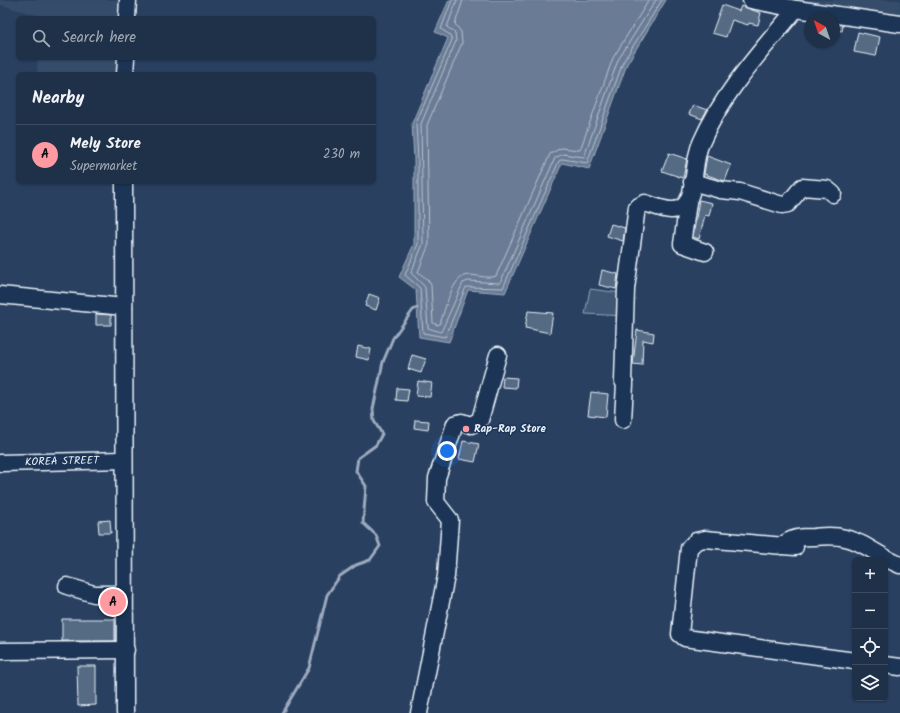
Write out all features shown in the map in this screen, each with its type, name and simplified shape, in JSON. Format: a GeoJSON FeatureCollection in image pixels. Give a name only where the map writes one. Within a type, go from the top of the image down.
{"type":"FeatureCollection","features":[{"type":"Feature","properties":{"kind":"street"},"geometry":{"type":"LineString","coordinates":[[127,16],[128,0]]}},
{"type":"Feature","properties":{"kind":"street"},"geometry":{"type":"LineString","coordinates":[[751,0],[796,9],[900,24]]}},
{"type":"Feature","properties":{"kind":"street"},"geometry":{"type":"LineString","coordinates":[[705,252],[682,244],[698,148],[708,126],[741,74],[796,9]]}},
{"type":"Feature","properties":{"kind":"street"},"geometry":{"type":"LineString","coordinates":[[125,72],[126,60]]}},
{"type":"Feature","properties":{"kind":"street"},"geometry":{"type":"LineString","coordinates":[[692,182],[721,190],[740,192],[782,204],[788,204],[802,187],[827,189],[833,194]]}},
{"type":"Feature","properties":{"kind":"street"},"geometry":{"type":"LineString","coordinates":[[124,184],[125,713]]}},
{"type":"Feature","properties":{"kind":"street"},"geometry":{"type":"LineString","coordinates":[[623,420],[626,289],[637,207],[645,203],[670,211],[680,209],[688,202]]}},
{"type":"Feature","properties":{"kind":"street"},"geometry":{"type":"LineString","coordinates":[[0,295],[124,307]]}},
{"type":"Feature","properties":{"kind":"street"},"geometry":{"type":"LineString","coordinates":[[419,713],[446,576],[450,520],[436,502],[437,478],[455,424],[462,422],[471,425],[480,420],[498,355]]}},
{"type":"Feature","properties":{"kind":"street","name":"KOREA STREET"},"geometry":{"type":"LineString","coordinates":[[0,463],[124,460]]}},
{"type":"Feature","properties":{"kind":"street"},"geometry":{"type":"LineString","coordinates":[[852,661],[685,638],[680,634],[689,548],[692,544],[705,539],[789,546],[788,541],[797,538],[833,536],[857,542],[889,561],[900,565]]}},
{"type":"Feature","properties":{"kind":"street"},"geometry":{"type":"LineString","coordinates":[[67,586],[94,594],[125,594]]}},
{"type":"Feature","properties":{"kind":"street"},"geometry":{"type":"LineString","coordinates":[[0,651],[126,650]]}},
{"type":"Feature","properties":{"kind":"street"},"geometry":{"type":"LineString","coordinates":[[888,665],[900,667]]}},
{"type":"Feature","properties":{"kind":"shaded area"},"geometry":{"type":"Polygon","coordinates":[[[0,0],[124,0],[123,16],[40,16],[0,5],[0,0]]]}},
{"type":"Feature","properties":{"kind":"shaded area"},"geometry":{"type":"Polygon","coordinates":[[[785,0],[900,0],[900,16],[805,3],[785,0]]]}},
{"type":"Feature","properties":{"kind":"shaded area"},"geometry":{"type":"Polygon","coordinates":[[[38,60],[122,60],[122,72],[37,72],[38,60]]]}},
{"type":"Feature","properties":{"kind":"shaded area"},"geometry":{"type":"Polygon","coordinates":[[[590,289],[629,294],[628,316],[585,314],[590,289]]]}},
{"type":"Feature","properties":{"kind":"water"},"geometry":{"type":"Polygon","coordinates":[[[449,0],[666,0],[627,64],[589,169],[562,163],[505,293],[468,290],[449,342],[419,337],[416,290],[399,277],[414,244],[414,159],[412,123],[448,38],[435,32],[449,0]]]}},
{"type":"Feature","properties":{"kind":"building"},"geometry":{"type":"Polygon","coordinates":[[[722,5],[739,11],[741,6],[761,13],[758,25],[749,23],[748,25],[732,20],[726,37],[712,33],[722,5]]]}},
{"type":"Feature","properties":{"kind":"building"},"geometry":{"type":"Polygon","coordinates":[[[840,25],[843,25],[842,31],[840,31],[840,25]]]}},
{"type":"Feature","properties":{"kind":"building"},"geometry":{"type":"Polygon","coordinates":[[[858,32],[880,37],[876,56],[854,52],[858,32]]]}},
{"type":"Feature","properties":{"kind":"building"},"geometry":{"type":"Polygon","coordinates":[[[693,105],[707,110],[702,119],[689,114],[693,105]]]}},
{"type":"Feature","properties":{"kind":"building"},"geometry":{"type":"Polygon","coordinates":[[[669,153],[687,159],[683,178],[662,171],[669,153]]]}},
{"type":"Feature","properties":{"kind":"building"},"geometry":{"type":"Polygon","coordinates":[[[707,156],[731,165],[725,181],[704,174],[707,156]]]}},
{"type":"Feature","properties":{"kind":"building"},"geometry":{"type":"Polygon","coordinates":[[[699,200],[712,203],[709,216],[705,215],[699,239],[693,237],[699,200]]]}},
{"type":"Feature","properties":{"kind":"building"},"geometry":{"type":"Polygon","coordinates":[[[611,224],[625,228],[623,241],[607,236],[611,224]]]}},
{"type":"Feature","properties":{"kind":"building"},"geometry":{"type":"Polygon","coordinates":[[[602,270],[618,274],[616,289],[599,285],[602,270]]]}},
{"type":"Feature","properties":{"kind":"building"},"geometry":{"type":"Polygon","coordinates":[[[369,294],[380,298],[376,310],[365,306],[369,294]]]}},
{"type":"Feature","properties":{"kind":"building"},"geometry":{"type":"Polygon","coordinates":[[[528,311],[553,313],[550,333],[525,328],[528,311]]]}},
{"type":"Feature","properties":{"kind":"building"},"geometry":{"type":"Polygon","coordinates":[[[96,314],[111,315],[111,325],[96,325],[96,314]]]}},
{"type":"Feature","properties":{"kind":"building"},"geometry":{"type":"Polygon","coordinates":[[[637,330],[654,333],[653,342],[643,340],[642,365],[633,364],[637,330]]]}},
{"type":"Feature","properties":{"kind":"building"},"geometry":{"type":"Polygon","coordinates":[[[358,346],[371,349],[369,360],[356,357],[358,346]]]}},
{"type":"Feature","properties":{"kind":"building"},"geometry":{"type":"Polygon","coordinates":[[[412,355],[426,359],[421,373],[408,369],[412,355]]]}},
{"type":"Feature","properties":{"kind":"building"},"geometry":{"type":"Polygon","coordinates":[[[503,377],[517,378],[516,388],[502,387],[503,377]]]}},
{"type":"Feature","properties":{"kind":"building"},"geometry":{"type":"Polygon","coordinates":[[[418,381],[432,383],[430,397],[416,396],[418,381]]]}},
{"type":"Feature","properties":{"kind":"building"},"geometry":{"type":"Polygon","coordinates":[[[397,388],[409,389],[407,401],[396,400],[397,388]]]}},
{"type":"Feature","properties":{"kind":"building"},"geometry":{"type":"Polygon","coordinates":[[[591,392],[608,394],[606,417],[588,415],[591,392]]]}},
{"type":"Feature","properties":{"kind":"building"},"geometry":{"type":"Polygon","coordinates":[[[415,420],[429,421],[428,430],[414,428],[415,420]]]}},
{"type":"Feature","properties":{"kind":"building"},"geometry":{"type":"Polygon","coordinates":[[[463,441],[479,444],[475,462],[459,459],[463,441]]]}},
{"type":"Feature","properties":{"kind":"building"},"geometry":{"type":"Polygon","coordinates":[[[110,520],[111,533],[99,533],[98,521],[110,520]]]}},
{"type":"Feature","properties":{"kind":"building"},"geometry":{"type":"Polygon","coordinates":[[[62,619],[115,619],[115,641],[62,641],[62,619]]]}},
{"type":"Feature","properties":{"kind":"building"},"geometry":{"type":"Polygon","coordinates":[[[77,666],[96,666],[96,705],[78,706],[77,666]]]}},
{"type":"Feature","properties":{"kind":"waterway"},"geometry":{"type":"LineString","coordinates":[[282,713],[309,668],[327,595],[340,576],[356,565],[370,560],[380,546],[376,535],[363,523],[366,486],[356,471],[358,458],[376,445],[382,434],[374,421],[373,409],[383,362],[393,338],[413,310],[417,308]]}},
{"type":"Feature","properties":{"kind":"place","name":"Rap-Rap Store"},"geometry":{"type":"Point","coordinates":[466,429]}},
{"type":"Feature","properties":{"kind":"place","name":"Mely Store"},"geometry":{"type":"Point","coordinates":[113,602]}}]}
